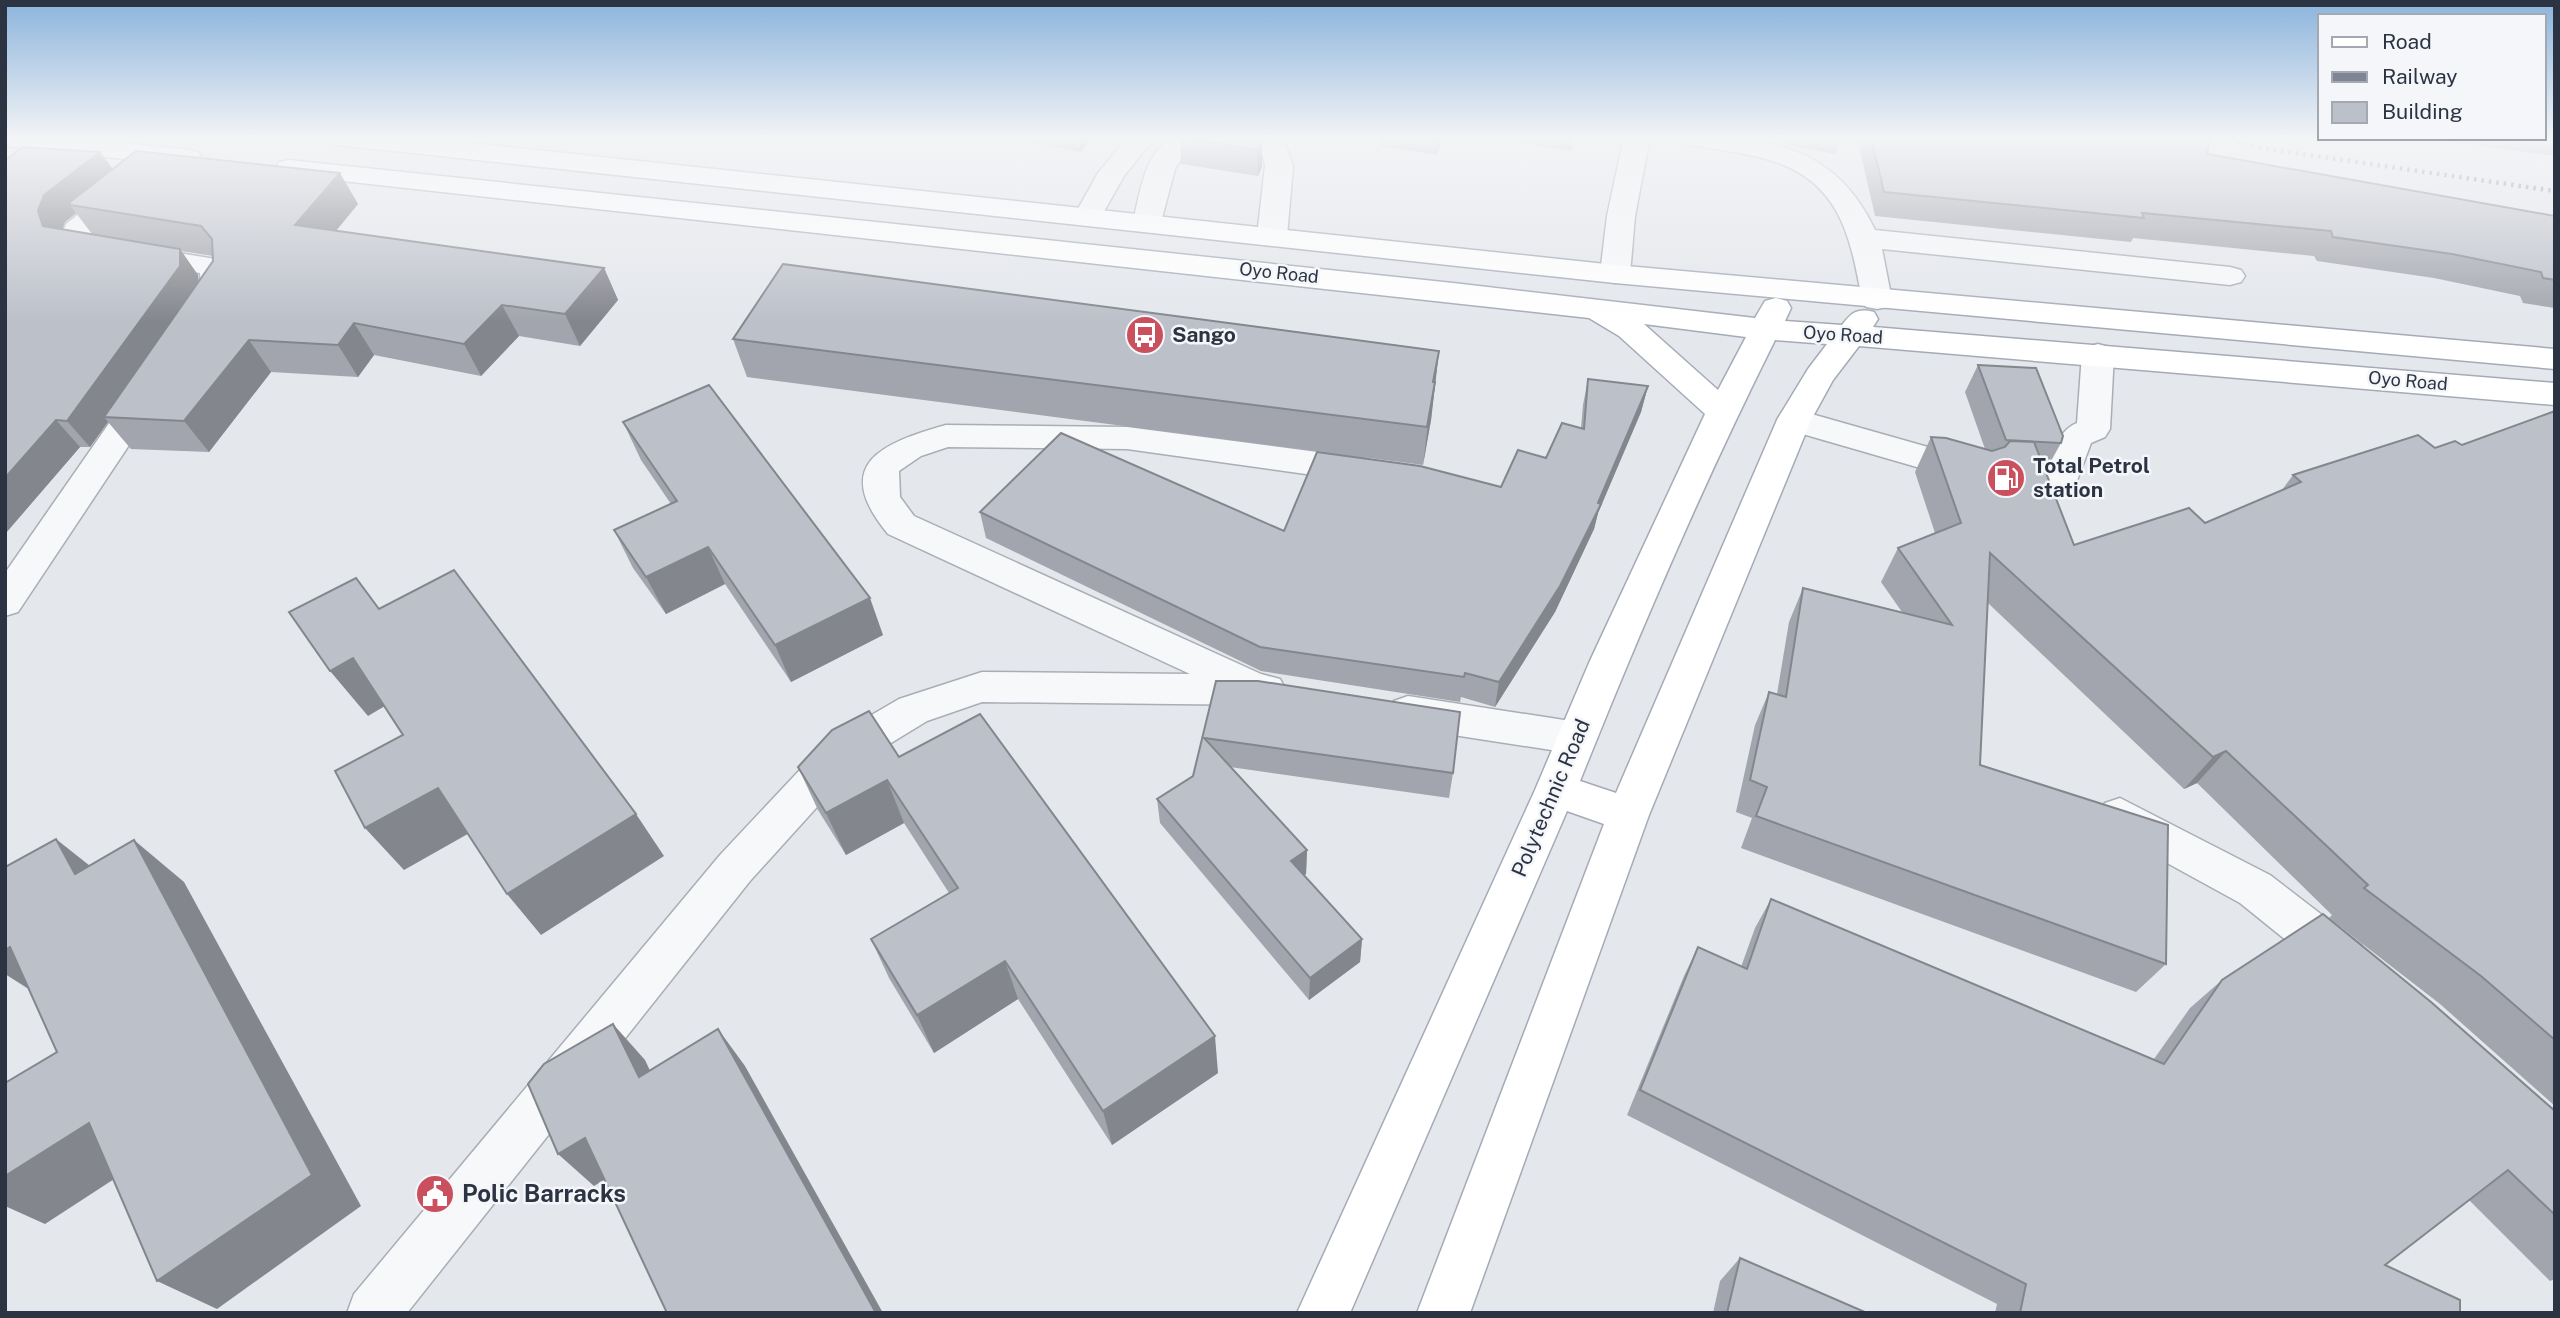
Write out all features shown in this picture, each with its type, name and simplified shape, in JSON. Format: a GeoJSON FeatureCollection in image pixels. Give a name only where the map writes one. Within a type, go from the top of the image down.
{"type":"FeatureCollection","features":[{"type":"Feature","properties":{"kind":"main road","name":"Oyo Road"},"geometry":{"type":"LineString","coordinates":[[569,199],[1591,308],[1763,329],[2098,354],[2555,394]]}},
{"type":"Feature","properties":{"kind":"main road","name":"Oyo Road"},"geometry":{"type":"LineString","coordinates":[[922,199],[1877,300],[2555,359]]}},
{"type":"Feature","properties":{"kind":"main road","name":"Polytechnic Road"},"geometry":{"type":"LineString","coordinates":[[1323,1313],[1722,411],[1763,329],[1789,289]]}},
{"type":"Feature","properties":{"kind":"main road"},"geometry":{"type":"LineString","coordinates":[[1443,1313],[1628,815],[1794,420],[1819,376],[1877,300]]}},
{"type":"Feature","properties":{"kind":"main road"},"geometry":{"type":"LineString","coordinates":[[1591,308],[1630,329],[1722,411]]}},
{"type":"Feature","properties":{"kind":"main road"},"geometry":{"type":"LineString","coordinates":[[1556,790],[1628,815]]}},
{"type":"Feature","properties":{"kind":"street"},"geometry":{"type":"LineString","coordinates":[[5,602],[216,293],[216,271],[211,265],[76,245],[77,229],[115,199]]}},
{"type":"Feature","properties":{"kind":"street"},"geometry":{"type":"LineString","coordinates":[[1088,216],[1098,199]]}},
{"type":"Feature","properties":{"kind":"street"},"geometry":{"type":"LineString","coordinates":[[1147,222],[1154,199]]}},
{"type":"Feature","properties":{"kind":"street"},"geometry":{"type":"LineString","coordinates":[[1272,236],[1276,199]]}},
{"type":"Feature","properties":{"kind":"street"},"geometry":{"type":"LineString","coordinates":[[1615,274],[1625,199]]}},
{"type":"Feature","properties":{"kind":"street"},"geometry":{"type":"LineString","coordinates":[[1846,199],[1865,238],[1877,300]]}},
{"type":"Feature","properties":{"kind":"street"},"geometry":{"type":"LineString","coordinates":[[1865,238],[2231,276]]}},
{"type":"Feature","properties":{"kind":"street"},"geometry":{"type":"LineString","coordinates":[[2063,478],[2076,436],[2094,429],[2098,354]]}},
{"type":"Feature","properties":{"kind":"street"},"geometry":{"type":"LineString","coordinates":[[1794,420],[1974,471]]}},
{"type":"Feature","properties":{"kind":"street"},"geometry":{"type":"LineString","coordinates":[[1259,689],[901,525],[886,508],[878,486],[883,465],[909,448],[946,436],[1085,437],[1127,438],[1400,475]]}},
{"type":"Feature","properties":{"kind":"street"},"geometry":{"type":"LineString","coordinates":[[373,1313],[734,868],[841,753],[913,710],[982,687],[1259,689],[1301,695]]}},
{"type":"Feature","properties":{"kind":"street"},"geometry":{"type":"LineString","coordinates":[[1370,706],[1577,738]]}},
{"type":"Feature","properties":{"kind":"street"},"geometry":{"type":"LineString","coordinates":[[2093,802],[2196,854],[2255,889],[2380,988]]}},
{"type":"Feature","properties":{"kind":"building"},"geometry":{"type":"Polygon","coordinates":[[[5,199],[43,199],[38,211],[43,226],[180,249],[180,266],[67,421],[56,420],[5,478],[5,199]]]}},
{"type":"Feature","properties":{"kind":"building"},"geometry":{"type":"Polygon","coordinates":[[[75,199],[318,199],[295,225],[604,268],[565,314],[502,305],[464,344],[354,323],[338,345],[249,340],[184,421],[104,417],[213,261],[212,239],[201,226],[70,205],[75,199]]]}},
{"type":"Feature","properties":{"kind":"building"},"geometry":{"type":"Polygon","coordinates":[[[1949,199],[2457,199],[2555,216],[2555,280],[2543,278],[2541,272],[2452,254],[2333,237],[2331,231],[2142,213],[2144,218],[1949,199]]]}},
{"type":"Feature","properties":{"kind":"building"},"geometry":{"type":"Polygon","coordinates":[[[783,264],[1439,351],[1427,427],[733,339],[783,264]]]}},
{"type":"Feature","properties":{"kind":"building"},"geometry":{"type":"Polygon","coordinates":[[[1978,365],[2036,368],[2063,436],[2061,443],[2006,440],[1978,365]]]}},
{"type":"Feature","properties":{"kind":"building"},"geometry":{"type":"Polygon","coordinates":[[[1588,379],[1648,386],[1598,503],[1601,504],[1560,586],[1499,682],[1465,673],[1464,677],[1260,647],[980,512],[1061,433],[1284,531],[1317,452],[1420,466],[1501,487],[1518,450],[1546,458],[1562,423],[1584,429],[1588,379]]]}},
{"type":"Feature","properties":{"kind":"building"},"geometry":{"type":"Polygon","coordinates":[[[709,385],[870,598],[775,645],[708,547],[646,577],[614,530],[677,501],[623,422],[709,385]]]}},
{"type":"Feature","properties":{"kind":"building"},"geometry":{"type":"Polygon","coordinates":[[[2555,411],[2555,1040],[2481,976],[2364,888],[2368,885],[2226,751],[2213,757],[1990,553],[1980,765],[2168,825],[2166,964],[1756,816],[1767,787],[1750,780],[1769,692],[1786,697],[1803,588],[1952,625],[1898,548],[1961,523],[1931,437],[1946,438],[1992,451],[2005,447],[2010,441],[2034,442],[2074,545],[2189,508],[2205,523],[2301,482],[2293,475],[2418,435],[2435,448],[2455,441],[2462,445],[2555,411]]]}},
{"type":"Feature","properties":{"kind":"building"},"geometry":{"type":"Polygon","coordinates":[[[454,570],[636,814],[507,894],[438,788],[365,828],[335,771],[403,735],[353,658],[330,671],[289,612],[356,578],[379,609],[454,570]]]}},
{"type":"Feature","properties":{"kind":"building"},"geometry":{"type":"Polygon","coordinates":[[[1216,681],[1258,681],[1460,712],[1453,773],[1204,738],[1307,850],[1291,861],[1362,939],[1310,978],[1157,799],[1193,776],[1216,681]]]}},
{"type":"Feature","properties":{"kind":"building"},"geometry":{"type":"Polygon","coordinates":[[[869,711],[899,757],[980,714],[1215,1036],[1103,1111],[1005,961],[917,1015],[871,939],[958,888],[887,780],[826,813],[798,767],[832,730],[869,711]]]}},
{"type":"Feature","properties":{"kind":"building"},"geometry":{"type":"Polygon","coordinates":[[[56,839],[75,874],[134,840],[312,1175],[157,1281],[89,1123],[5,1176],[5,1083],[57,1052],[10,947],[5,950],[5,867],[56,839]]]}},
{"type":"Feature","properties":{"kind":"building"},"geometry":{"type":"Polygon","coordinates":[[[1771,899],[2164,1064],[2222,980],[2323,914],[2431,1002],[2555,1111],[2555,1215],[2508,1170],[2385,1265],[2460,1300],[2460,1313],[2020,1313],[2026,1284],[1640,1090],[1698,947],[1747,969],[1771,899]]]}},
{"type":"Feature","properties":{"kind":"building"},"geometry":{"type":"Polygon","coordinates":[[[613,1024],[639,1077],[718,1029],[876,1313],[667,1313],[585,1138],[558,1154],[528,1084],[544,1064],[613,1024]]]}},
{"type":"Feature","properties":{"kind":"building"},"geometry":{"type":"Polygon","coordinates":[[[1740,1258],[1867,1313],[1727,1313],[1740,1258]]]}},
{"type":"Feature","properties":{"kind":"place","name":"Sango"},"geometry":{"type":"Point","coordinates":[1145,335]}},
{"type":"Feature","properties":{"kind":"place","name":"Total Petrol station"},"geometry":{"type":"Point","coordinates":[2006,478]}},
{"type":"Feature","properties":{"kind":"place","name":"Polic Barracks"},"geometry":{"type":"Point","coordinates":[435,1194]}}]}
